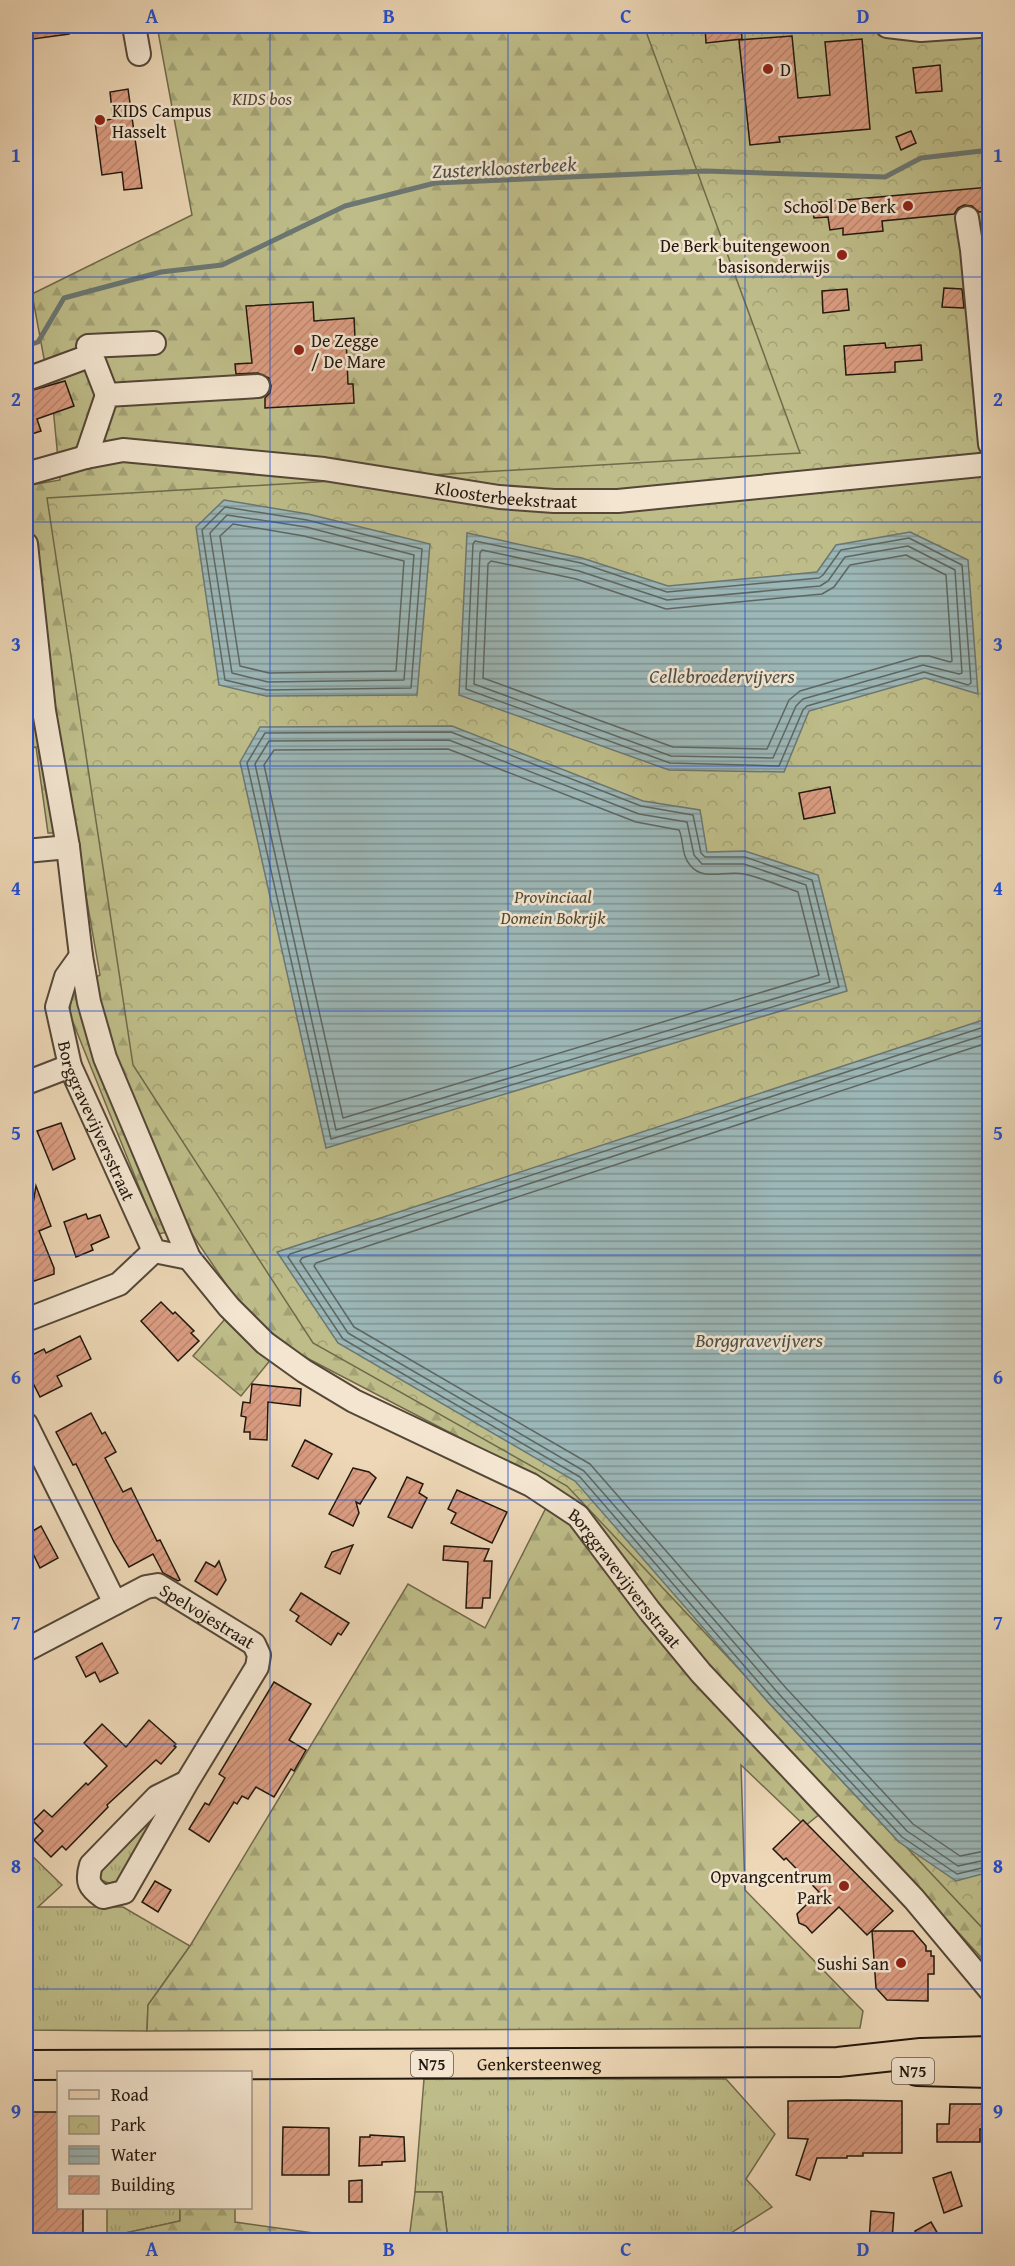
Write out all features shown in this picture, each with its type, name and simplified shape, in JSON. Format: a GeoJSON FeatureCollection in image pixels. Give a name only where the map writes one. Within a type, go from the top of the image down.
{"type":"FeatureCollection","features":[{"type":"Feature","properties":{"kind":"main road","name":"Genkersteenweg"},"geometry":{"type":"LineString","coordinates":[[26,2065],[838,2062],[921,2053],[990,2051]]}},
{"type":"Feature","properties":{"kind":"main road","name":"Genkersteenweg"},"geometry":{"type":"LineString","coordinates":[[838,2062],[923,2072],[990,2073]]}},
{"type":"Feature","properties":{"kind":"street"},"geometry":{"type":"LineString","coordinates":[[134,26],[139,54]]}},
{"type":"Feature","properties":{"kind":"street"},"geometry":{"type":"LineString","coordinates":[[887,26],[921,30],[979,26]]}},
{"type":"Feature","properties":{"kind":"street"},"geometry":{"type":"LineString","coordinates":[[967,218],[990,444]]}},
{"type":"Feature","properties":{"kind":"street"},"geometry":{"type":"LineString","coordinates":[[86,457],[107,395],[88,346],[154,343]]}},
{"type":"Feature","properties":{"kind":"street"},"geometry":{"type":"LineString","coordinates":[[27,379],[92,355]]}},
{"type":"Feature","properties":{"kind":"street"},"geometry":{"type":"LineString","coordinates":[[107,395],[258,386]]}},
{"type":"Feature","properties":{"kind":"street","name":"Kloosterbeekstraat"},"geometry":{"type":"LineString","coordinates":[[26,474],[86,457],[123,450],[300,467],[499,497],[554,501],[618,501],[990,464]]}},
{"type":"Feature","properties":{"kind":"street","name":"Borggravevijversstraat"},"geometry":{"type":"LineString","coordinates":[[26,544],[35,714],[68,847],[89,1002],[105,1058],[189,1258],[230,1307],[265,1343],[304,1371],[354,1401],[531,1485],[578,1516],[649,1610],[701,1672],[914,1899],[990,1990]]}},
{"type":"Feature","properties":{"kind":"street"},"geometry":{"type":"LineString","coordinates":[[26,851],[68,847]]}},
{"type":"Feature","properties":{"kind":"street","name":"Borggravevijversstraat"},"geometry":{"type":"LineString","coordinates":[[81,956],[66,977],[57,1007],[70,1066],[154,1251]]}},
{"type":"Feature","properties":{"kind":"street"},"geometry":{"type":"LineString","coordinates":[[26,1083],[70,1066]]}},
{"type":"Feature","properties":{"kind":"street"},"geometry":{"type":"LineString","coordinates":[[26,1320],[119,1284],[154,1251],[189,1258]]}},
{"type":"Feature","properties":{"kind":"street"},"geometry":{"type":"LineString","coordinates":[[26,1424],[115,1603]]}},
{"type":"Feature","properties":{"kind":"street","name":"Spelvojestraat"},"geometry":{"type":"LineString","coordinates":[[26,1650],[146,1587],[158,1585],[254,1644],[259,1655],[257,1667],[124,1892],[103,1897],[90,1888],[87,1878],[91,1864],[157,1797],[187,1782]]}},
{"type":"Feature","properties":{"kind":"green space","name":"KIDS bos"},"geometry":{"type":"Polygon","coordinates":[[[157,26],[989,26],[575,1481],[769,1703],[899,1842],[989,1872],[989,1966],[837,1800],[805,1826],[741,1765],[745,1890],[863,2011],[860,2028],[147,2031],[148,2005],[190,1946],[408,1584],[485,1628],[554,1492],[512,1465],[303,1356],[267,1329],[234,1296],[188,1228],[158,1234],[70,1015],[71,990],[100,975],[75,833],[48,833],[36,747],[26,749],[26,701],[30,699],[26,664],[26,486],[60,480],[53,407],[32,294],[192,215],[157,26]]]}},
{"type":"Feature","properties":{"kind":"green space","name":"Provinciaal Domein Bokrijk"},"geometry":{"type":"Polygon","coordinates":[[[644,26],[989,26],[989,1935],[567,1486],[313,1343],[133,1065],[47,498],[800,453],[644,26]]]}},
{"type":"Feature","properties":{"kind":"green space"},"geometry":{"type":"Polygon","coordinates":[[[225,1319],[272,1358],[241,1396],[193,1356],[225,1319]]]}},
{"type":"Feature","properties":{"kind":"green space"},"geometry":{"type":"Polygon","coordinates":[[[163,1803],[124,1882],[113,1885],[99,1879],[100,1861],[163,1803]]]}},
{"type":"Feature","properties":{"kind":"green space"},"geometry":{"type":"Polygon","coordinates":[[[26,1850],[62,1885],[38,1907],[123,1907],[190,1946],[148,2005],[147,2031],[26,2030],[26,1850]]]}},
{"type":"Feature","properties":{"kind":"green space"},"geometry":{"type":"Polygon","coordinates":[[[424,2079],[726,2079],[775,2134],[746,2179],[772,2207],[720,2240],[448,2240],[442,2192],[415,2192],[424,2079]]]}},
{"type":"Feature","properties":{"kind":"green space"},"geometry":{"type":"Polygon","coordinates":[[[415,2192],[442,2192],[448,2240],[409,2240],[415,2192]]]}},
{"type":"Feature","properties":{"kind":"green space"},"geometry":{"type":"Polygon","coordinates":[[[107,2209],[180,2209],[180,2221],[107,2237],[107,2209]]]}},
{"type":"Feature","properties":{"kind":"green space"},"geometry":{"type":"Polygon","coordinates":[[[180,2209],[235,2209],[235,2222],[364,2240],[107,2240],[107,2237],[180,2221],[180,2209]]]}},
{"type":"Feature","properties":{"kind":"water"},"geometry":{"type":"Polygon","coordinates":[[[224,500],[308,514],[430,544],[417,695],[266,696],[219,685],[196,527],[224,500]]]}},
{"type":"Feature","properties":{"kind":"water","name":"Cellebroedervijvers"},"geometry":{"type":"Polygon","coordinates":[[[910,532],[968,560],[978,694],[925,678],[809,711],[784,772],[669,770],[459,695],[467,533],[582,558],[668,586],[817,572],[836,545],[910,532]]]}},
{"type":"Feature","properties":{"kind":"water"},"geometry":{"type":"Polygon","coordinates":[[[452,726],[643,801],[700,810],[707,852],[745,851],[818,875],[847,991],[326,1148],[240,762],[260,727],[452,726]]]}},
{"type":"Feature","properties":{"kind":"water","name":"Borggravevijvers"},"geometry":{"type":"Polygon","coordinates":[[[989,1018],[990,1872],[956,1881],[899,1842],[769,1703],[575,1481],[338,1343],[277,1252],[989,1018]]]}},
{"type":"Feature","properties":{"kind":"building"},"geometry":{"type":"Polygon","coordinates":[[[26,26],[69,26],[69,34],[26,40],[26,26]]]}},
{"type":"Feature","properties":{"kind":"building"},"geometry":{"type":"Polygon","coordinates":[[[705,26],[741,26],[742,39],[706,43],[705,26]]]}},
{"type":"Feature","properties":{"kind":"building","name":"D"},"geometry":{"type":"Polygon","coordinates":[[[792,36],[798,98],[830,95],[825,42],[862,39],[870,129],[779,137],[780,142],[750,145],[739,40],[792,36]]]}},
{"type":"Feature","properties":{"kind":"building"},"geometry":{"type":"Polygon","coordinates":[[[940,65],[942,91],[916,93],[913,68],[940,65]]]}},
{"type":"Feature","properties":{"kind":"building"},"geometry":{"type":"Polygon","coordinates":[[[128,89],[142,188],[124,190],[122,172],[102,175],[95,122],[113,119],[110,92],[128,89]]]}},
{"type":"Feature","properties":{"kind":"building"},"geometry":{"type":"Polygon","coordinates":[[[911,131],[916,143],[901,150],[896,137],[911,131]]]}},
{"type":"Feature","properties":{"kind":"building","name":"School De Berk"},"geometry":{"type":"Polygon","coordinates":[[[990,187],[990,211],[979,212],[972,206],[964,205],[954,214],[882,221],[883,231],[843,235],[843,228],[830,230],[828,217],[814,218],[812,203],[990,187]]]}},
{"type":"Feature","properties":{"kind":"building"},"geometry":{"type":"Polygon","coordinates":[[[944,288],[962,289],[964,308],[942,307],[944,288]]]}},
{"type":"Feature","properties":{"kind":"building"},"geometry":{"type":"Polygon","coordinates":[[[847,289],[849,310],[823,313],[822,291],[847,289]]]}},
{"type":"Feature","properties":{"kind":"building","name":"De Zegge / De Mare"},"geometry":{"type":"Polygon","coordinates":[[[313,302],[314,321],[354,318],[355,338],[346,338],[348,384],[353,384],[354,403],[265,408],[265,398],[270,393],[271,386],[269,378],[258,373],[236,374],[235,364],[252,363],[246,306],[313,302]]]}},
{"type":"Feature","properties":{"kind":"building"},"geometry":{"type":"Polygon","coordinates":[[[885,343],[886,348],[921,345],[922,360],[895,362],[895,372],[846,375],[844,346],[885,343]]]}},
{"type":"Feature","properties":{"kind":"building"},"geometry":{"type":"Polygon","coordinates":[[[65,381],[74,406],[37,419],[41,431],[26,436],[26,392],[65,381]]]}},
{"type":"Feature","properties":{"kind":"building"},"geometry":{"type":"Polygon","coordinates":[[[830,787],[835,813],[804,819],[799,793],[830,787]]]}},
{"type":"Feature","properties":{"kind":"building"},"geometry":{"type":"Polygon","coordinates":[[[61,1123],[75,1159],[53,1170],[37,1131],[61,1123]]]}},
{"type":"Feature","properties":{"kind":"building"},"geometry":{"type":"Polygon","coordinates":[[[36,1186],[51,1226],[39,1231],[54,1268],[54,1274],[26,1284],[26,1246],[36,1186]]]}},
{"type":"Feature","properties":{"kind":"building"},"geometry":{"type":"Polygon","coordinates":[[[86,1214],[88,1219],[100,1215],[109,1237],[91,1245],[93,1250],[76,1257],[64,1222],[86,1214]]]}},
{"type":"Feature","properties":{"kind":"building"},"geometry":{"type":"Polygon","coordinates":[[[161,1302],[194,1331],[191,1333],[199,1341],[178,1361],[141,1321],[161,1302]]]}},
{"type":"Feature","properties":{"kind":"building"},"geometry":{"type":"Polygon","coordinates":[[[80,1336],[91,1359],[57,1376],[62,1386],[40,1397],[26,1369],[26,1358],[44,1349],[46,1353],[80,1336]]]}},
{"type":"Feature","properties":{"kind":"building"},"geometry":{"type":"Polygon","coordinates":[[[252,1384],[301,1389],[300,1406],[268,1402],[267,1440],[250,1439],[250,1432],[244,1432],[246,1417],[241,1416],[243,1402],[250,1403],[252,1384]]]}},
{"type":"Feature","properties":{"kind":"building"},"geometry":{"type":"Polygon","coordinates":[[[91,1413],[102,1434],[105,1432],[116,1452],[105,1458],[123,1492],[131,1488],[157,1541],[160,1540],[180,1580],[163,1573],[153,1554],[129,1567],[114,1542],[76,1464],[73,1465],[56,1432],[91,1413]]]}},
{"type":"Feature","properties":{"kind":"building"},"geometry":{"type":"Polygon","coordinates":[[[305,1440],[332,1454],[318,1479],[292,1466],[305,1440]]]}},
{"type":"Feature","properties":{"kind":"building"},"geometry":{"type":"Polygon","coordinates":[[[353,1468],[369,1472],[376,1478],[360,1504],[356,1502],[359,1513],[353,1526],[329,1514],[353,1468]]]}},
{"type":"Feature","properties":{"kind":"building"},"geometry":{"type":"Polygon","coordinates":[[[407,1477],[423,1484],[419,1493],[427,1498],[412,1528],[388,1517],[407,1477]]]}},
{"type":"Feature","properties":{"kind":"building"},"geometry":{"type":"Polygon","coordinates":[[[457,1490],[507,1512],[492,1543],[451,1523],[456,1513],[448,1509],[457,1490]]]}},
{"type":"Feature","properties":{"kind":"building"},"geometry":{"type":"Polygon","coordinates":[[[41,1526],[58,1558],[40,1568],[26,1535],[41,1526]]]}},
{"type":"Feature","properties":{"kind":"building"},"geometry":{"type":"Polygon","coordinates":[[[353,1545],[340,1574],[325,1567],[332,1552],[353,1545]]]}},
{"type":"Feature","properties":{"kind":"building"},"geometry":{"type":"Polygon","coordinates":[[[444,1546],[489,1549],[484,1561],[492,1561],[490,1598],[483,1598],[482,1608],[466,1608],[468,1562],[443,1560],[444,1546]]]}},
{"type":"Feature","properties":{"kind":"building"},"geometry":{"type":"Polygon","coordinates":[[[219,1561],[226,1580],[217,1595],[195,1581],[206,1562],[215,1567],[219,1561]]]}},
{"type":"Feature","properties":{"kind":"building"},"geometry":{"type":"Polygon","coordinates":[[[301,1593],[349,1623],[341,1635],[338,1633],[331,1645],[296,1621],[299,1616],[290,1610],[301,1593]]]}},
{"type":"Feature","properties":{"kind":"building"},"geometry":{"type":"Polygon","coordinates":[[[102,1643],[118,1673],[100,1682],[95,1672],[86,1677],[76,1657],[102,1643]]]}},
{"type":"Feature","properties":{"kind":"building"},"geometry":{"type":"Polygon","coordinates":[[[274,1682],[311,1704],[289,1740],[306,1750],[294,1771],[291,1769],[274,1797],[256,1787],[248,1799],[242,1796],[237,1804],[234,1802],[209,1842],[189,1829],[205,1803],[209,1805],[225,1778],[219,1774],[274,1682]]]}},
{"type":"Feature","properties":{"kind":"building"},"geometry":{"type":"Polygon","coordinates":[[[149,1720],[176,1744],[174,1746],[176,1747],[161,1764],[156,1760],[107,1805],[108,1807],[66,1850],[62,1846],[51,1857],[34,1840],[43,1831],[33,1821],[44,1810],[52,1817],[86,1783],[88,1785],[107,1766],[84,1743],[102,1724],[126,1747],[149,1720]]]}},
{"type":"Feature","properties":{"kind":"building","name":"Opvangcentrum Park"},"geometry":{"type":"Polygon","coordinates":[[[803,1820],[893,1911],[867,1935],[839,1907],[812,1933],[806,1926],[799,1923],[797,1914],[819,1892],[786,1858],[784,1860],[773,1849],[803,1820]]]}},
{"type":"Feature","properties":{"kind":"building"},"geometry":{"type":"Polygon","coordinates":[[[155,1881],[171,1890],[158,1912],[142,1902],[155,1881]]]}},
{"type":"Feature","properties":{"kind":"building","name":"Sushi San"},"geometry":{"type":"Polygon","coordinates":[[[872,1931],[913,1931],[926,1946],[926,1951],[931,1951],[931,1956],[934,1956],[934,1974],[928,1974],[928,2001],[887,2000],[876,1988],[872,1931]]]}},
{"type":"Feature","properties":{"kind":"building"},"geometry":{"type":"Polygon","coordinates":[[[788,2101],[902,2101],[902,2153],[863,2153],[863,2156],[847,2156],[847,2158],[817,2158],[810,2180],[796,2175],[808,2139],[788,2138],[788,2101]]]}},
{"type":"Feature","properties":{"kind":"building"},"geometry":{"type":"Polygon","coordinates":[[[950,2104],[990,2104],[990,2129],[980,2129],[980,2142],[937,2142],[937,2124],[949,2124],[950,2104]]]}},
{"type":"Feature","properties":{"kind":"building"},"geometry":{"type":"Polygon","coordinates":[[[26,2112],[57,2112],[57,2209],[83,2209],[83,2241],[26,2241],[26,2146],[30,2141],[30,2125],[26,2120],[26,2112]]]}},
{"type":"Feature","properties":{"kind":"building"},"geometry":{"type":"Polygon","coordinates":[[[283,2127],[329,2128],[329,2175],[282,2175],[283,2127]]]}},
{"type":"Feature","properties":{"kind":"building"},"geometry":{"type":"Polygon","coordinates":[[[370,2135],[404,2137],[405,2161],[359,2166],[360,2137],[370,2137],[370,2135]]]}},
{"type":"Feature","properties":{"kind":"building"},"geometry":{"type":"Polygon","coordinates":[[[951,2172],[962,2206],[944,2213],[933,2178],[951,2172]]]}},
{"type":"Feature","properties":{"kind":"building"},"geometry":{"type":"Polygon","coordinates":[[[362,2180],[362,2202],[349,2202],[349,2181],[362,2180]]]}},
{"type":"Feature","properties":{"kind":"building"},"geometry":{"type":"Polygon","coordinates":[[[871,2211],[894,2213],[892,2241],[869,2241],[871,2211]]]}},
{"type":"Feature","properties":{"kind":"building"},"geometry":{"type":"Polygon","coordinates":[[[931,2222],[942,2241],[921,2241],[915,2231],[931,2222]]]}},
{"type":"Feature","properties":{"kind":"waterway","name":"Zusterkloosterbeek"},"geometry":{"type":"LineString","coordinates":[[26,346],[38,342],[64,298],[161,272],[222,265],[345,206],[435,183],[706,171],[885,177],[921,158],[990,150]]}},
{"type":"Feature","properties":{"kind":"place","name":"D"},"geometry":{"type":"Point","coordinates":[768,69]}},
{"type":"Feature","properties":{"kind":"place","name":"KIDS Campus Hasselt"},"geometry":{"type":"Point","coordinates":[100,120]}},
{"type":"Feature","properties":{"kind":"place","name":"School De Berk"},"geometry":{"type":"Point","coordinates":[908,206]}},
{"type":"Feature","properties":{"kind":"place","name":"De Berk buitengewoon basisonderwijs"},"geometry":{"type":"Point","coordinates":[842,255]}},
{"type":"Feature","properties":{"kind":"place","name":"De Zegge / De Mare"},"geometry":{"type":"Point","coordinates":[299,350]}},
{"type":"Feature","properties":{"kind":"place","name":"Opvangcentrum Park"},"geometry":{"type":"Point","coordinates":[844,1886]}},
{"type":"Feature","properties":{"kind":"place","name":"Sushi San"},"geometry":{"type":"Point","coordinates":[901,1963]}}]}
